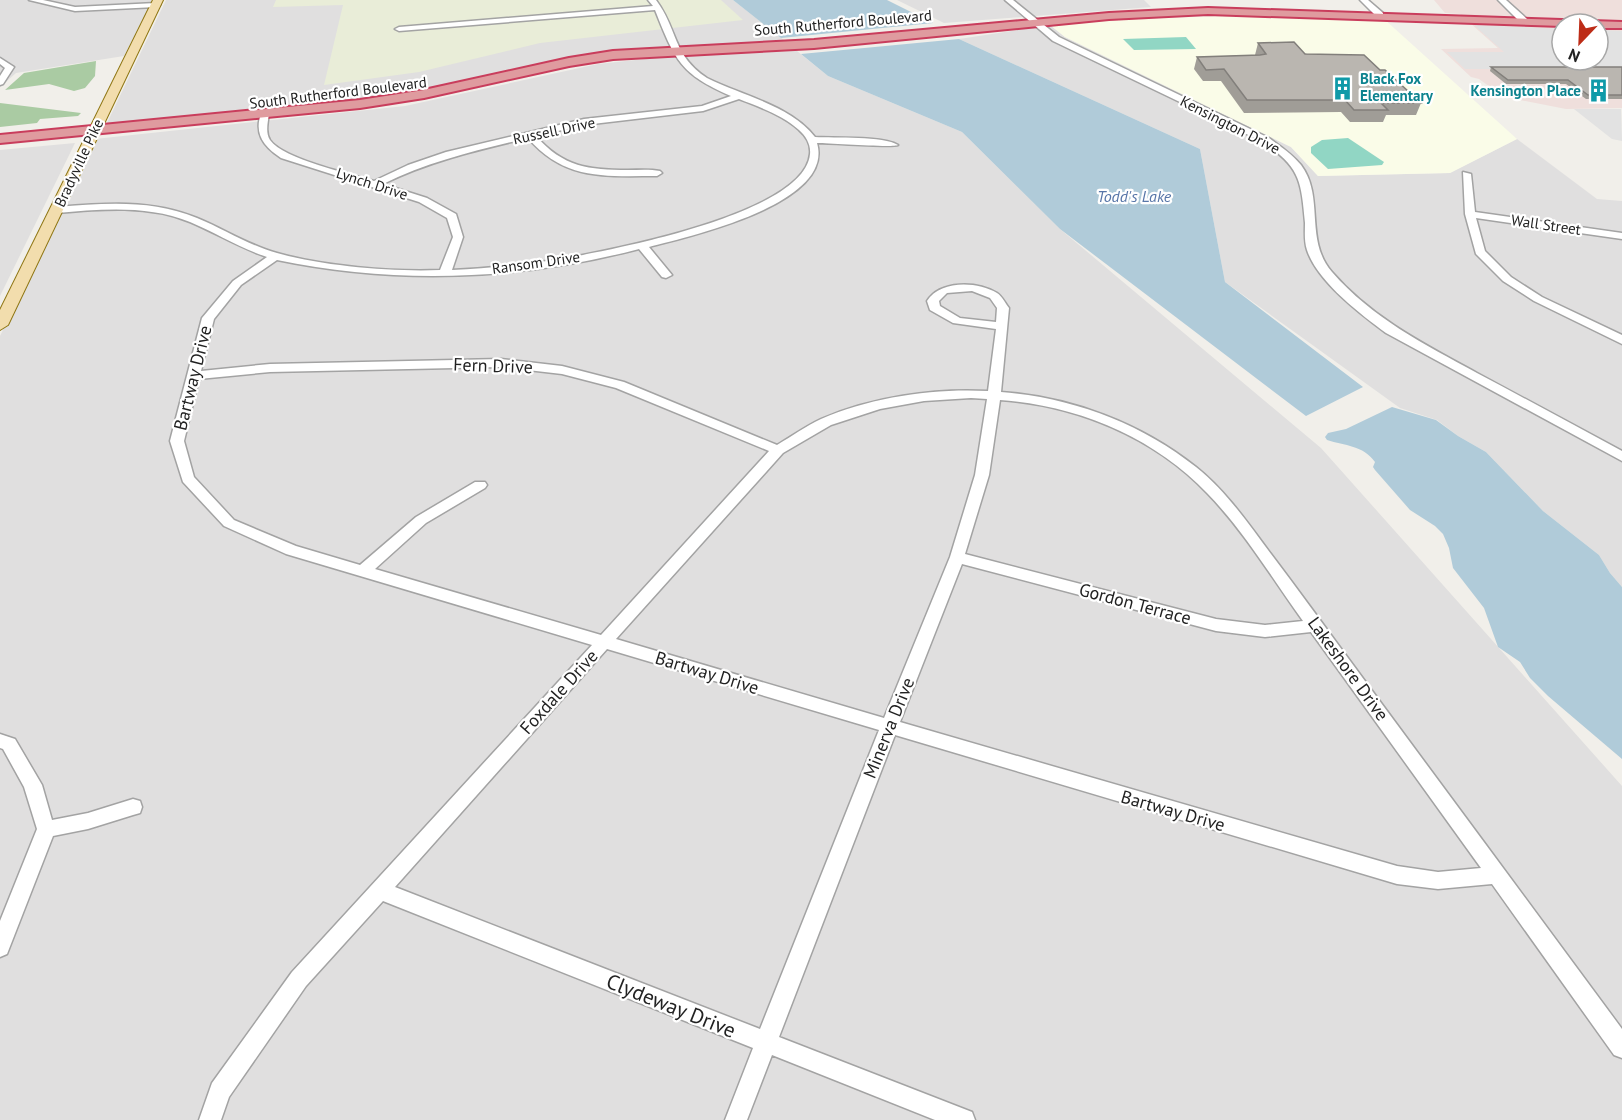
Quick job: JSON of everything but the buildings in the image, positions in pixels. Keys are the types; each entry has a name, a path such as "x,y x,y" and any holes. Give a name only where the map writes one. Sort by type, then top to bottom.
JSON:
{"highway":[{"name":"South Rutherford Boulevard","path":"0,146 360,104 424,94 569,62 613,55 814,44 1035,22 1208,11 1380,15 1622,25"},
{"name":"South Rutherford Boulevard","path":"0,139 93,134"}],"main road":[{"name":"Bradyville Pike","path":"0,325 157,3"}],"street":[{"path":"33,0 75,9 157,3"},
{"path":"652,0 658,8 677,52 691,72 709,83 770,108 797,123 812,140 861,141 893,145"},
{"name":"Kensington Drive","path":"1009,0 1056,39 1266,140 1281,150 1293,160 1305,179 1312,250 1318,262 1370,316 1390,330 1622,457"},
{"path":"1364,0 1380,15"},
{"path":"1502,0 1524,21"},
{"path":"399,29 658,8"},
{"path":"0,60 10,67 0,82"},
{"name":"Russell Drive","path":"374,185 428,161 530,135 584,122 646,117 703,108 739,96"},
{"name":"Lynch Drive","path":"264,117 262,130 266,144 284,156 423,200 452,216 458,237 445,273"},
{"path":"530,135 549,156 571,167 607,173 657,173"},
{"name":"Ransom Drive","path":"57,210 124,205 164,210 195,220 230,239 274,256 393,273 445,273 513,268 641,244 727,222 776,201 807,176 814,158 812,140"},
{"path":"1466,174 1470,214 1480,252 1507,279 1538,299 1622,340"},
{"name":"Wall Street","path":"1470,214 1622,236"},
{"path":"641,244 666,275"},
{"name":"Bartway Drive","path":"274,256 237,283 208,318 177,441 188,479 229,523 291,550 889,728 1398,876 1425,882 1496,875"},
{"name":"Minerva Drive","path":"736,1120 826,885 957,557 982,475 995,394 1002,326 1001,305 998,298 973,288 956,288 940,292 933,300 934,308 951,319 1002,326"},
{"name":"Fern Drive","path":"193,376 270,368 501,363 562,370 620,385 778,450"},
{"name":"Foxdale Drive","path":"210,1120 220,1091 299,979 778,450 832,419 905,398 971,393 995,394"},
{"name":"Lakeshore Drive","path":"995,394 1048,403 1104,419 1143,438 1174,457 1198,476 1227,505 1622,1047"},
{"path":"363,570 421,520 480,485"},
{"name":"Gordon Terrace","path":"957,557 1216,625 1264,631 1316,625"},
{"path":"0,741 9,744 33,785 46,829 0,947"},
{"path":"46,829 88,821 133,807"},
{"name":"Clydeway Drive","path":"378,890 964,1120"}],"shaded area":[{"path":"0,0 154,0 124,56 16,73 0,87"},
{"path":"166,0 733,0 784,40 631,50 448,87 346,102 106,125"},
{"path":"276,0 721,0 743,20 540,43 419,72 324,85 343,5 273,7"},
{"path":"897,0 1144,0 1151,7 944,23"},
{"path":"1434,0 1622,0 1622,108 1566,109 1504,97 1479,79 1471,77 1441,49 1498,48 1460,14 1445,13"},
{"path":"1254,15 1384,19 1517,139 1450,173 1318,176 1291,147 1065,37 1050,25 1133,19"},
{"path":"1050,25 1065,37 1291,147 1318,176 1450,173 1517,139 1597,199 1622,201 1622,587 1599,555 1543,511 1486,452 1458,436 1437,420 1400,408 1225,282 1200,149 959,39"},
{"path":"1474,25 1550,28 1550,69 1465,69 1447,52 1504,52"},
{"path":"1610,30 1622,31 1622,69 1610,69"},
{"path":"797,51 828,76 962,132 1060,229 1321,448 1622,786 1622,1120 0,1120 0,336 95,139 405,106 598,64 692,54"},
{"path":"1574,109 1621,109 1622,141 1612,139"},
{"path":"75,143 0,296 0,150"}],"green space":[{"path":"1186,37 1196,49 1134,50 1123,39"},
{"path":"96,61 95,76 85,88 74,91 49,84 5,90 24,73"},
{"path":"0,103 81,113 78,116 40,119 37,123 0,127"},
{"path":"1348,138 1384,162 1382,165 1328,169 1311,153 1311,147 1322,140"}],"water":[{"path":"733,0 887,0 933,23 781,38"},
{"name":"Todd's Lake","path":"959,39 1200,149 1225,282 1363,387 1306,416 1060,229 962,132 828,76 801,54"},
{"path":"1392,407 1436,420 1486,452 1543,511 1599,555 1622,587 1622,759 1548,696 1530,678 1520,662 1498,647 1484,608 1453,568 1449,548 1443,534 1410,510 1375,470 1373,467 1375,462 1370,456 1359,449 1327,440 1325,437 1328,433 1346,429"}],"place":[{"name":"Black Fox Elementary","path":"1342,88"},
{"name":"Kensington Place","path":"1599,91"}]}
